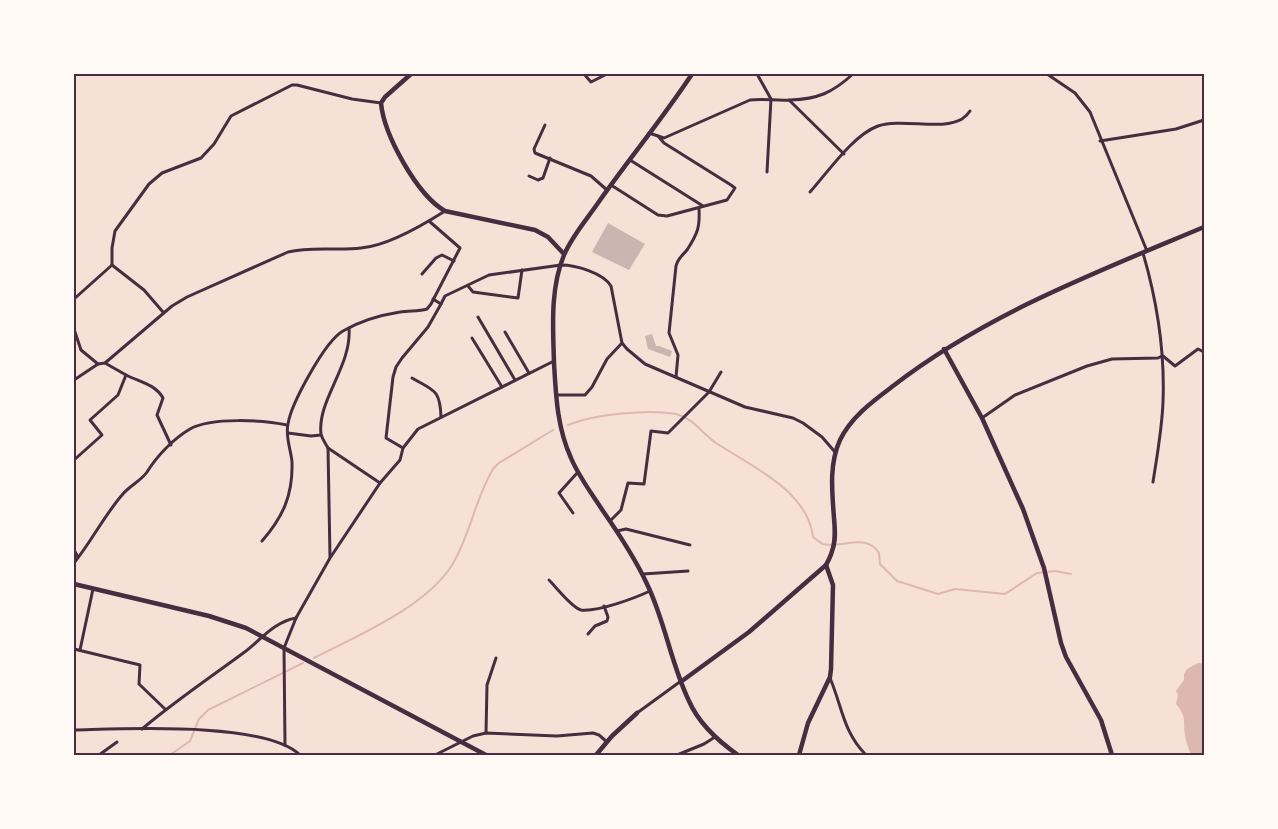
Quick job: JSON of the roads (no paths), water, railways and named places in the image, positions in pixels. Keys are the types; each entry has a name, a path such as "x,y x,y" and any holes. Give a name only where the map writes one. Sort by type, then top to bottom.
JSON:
{"street":[{"path":"411,74 385,96 381,104 386,126 394,146 422,190 436,206 445,211 535,230 548,237 564,254"},
{"path":"584,74 591,82 607,74"},
{"path":"692,74 607,190 564,254 554,295 556,395 559,424 571,460 617,531 651,591 693,708 715,737 738,755"},
{"path":"757,74 771,99 767,172"},
{"path":"649,133 664,138 750,100 789,100 810,98 829,93 838,88 853,74"},
{"path":"1047,74 1075,94 1090,112 1145,252 1155,299 1162,356 1163,402 1153,482"},
{"path":"74,299 112,264 115,231 149,184 162,173 202,158 214,144 231,116 292,85 381,104"},
{"path":"789,100 844,154"},
{"path":"810,192 858,139 878,126 908,123 950,123 962,119 970,111"},
{"path":"1100,141 1176,128 1204,120"},
{"path":"545,125 534,149 535,152 591,176 607,190"},
{"path":"611,185 658,215 668,216 727,200 735,188 664,142 658,136"},
{"path":"529,176 538,180 543,178 550,158"},
{"path":"630,159 701,207"},
{"path":"676,377 678,355 669,333 676,266 678,258 686,251 700,227 701,207"},
{"path":"74,380 98,364 105,363 163,312 187,297 288,252 301,249 342,249 375,246 429,221 445,211"},
{"path":"262,542 282,515 290,486 292,462 287,425 304,385 334,338 341,332 362,322 402,311 427,309 454,261 460,248 429,221"},
{"path":"596,755 637,713 749,632 826,565 833,548 835,532 832,481 835,452 841,438 857,416 915,369 959,340 1033,301 1204,227"},
{"path":"422,274 436,258 442,255 454,261"},
{"path":"112,264 144,290 163,312"},
{"path":"403,448 386,438 393,377 402,358 428,327 445,296 489,275 568,265 607,280 611,286 615,301 622,343 645,364 745,407 798,420 822,437 835,452"},
{"path":"468,286 473,292 518,298 522,270"},
{"path":"433,299 441,304"},
{"path":"478,317 515,380"},
{"path":"330,558 328,448 322,435 322,417 346,354 350,339 349,328"},
{"path":"74,329 80,350 98,364"},
{"path":"504,332 529,373"},
{"path":"472,338 502,387"},
{"path":"556,395 585,395 592,387 607,359 622,343"},
{"path":"1162,356 1176,366 1198,349 1204,351"},
{"path":"944,350 982,418 1023,509 1044,568 1059,636 1066,657 1101,720 1112,755"},
{"path":"982,418 1015,395 1087,366 1112,359 1158,358 1162,356"},
{"path":"285,745 284,648 296,618 330,558 380,483 400,460 403,448 418,429 554,361"},
{"path":"105,363 126,375 142,380 161,394 164,398 158,416 171,445"},
{"path":"610,521 621,510 628,483 644,484 651,431 668,433 709,392 720,372"},
{"path":"75,458 102,435 90,420 118,395 126,375"},
{"path":"412,378 435,392 440,400 441,417"},
{"path":"74,563 122,495 171,445 190,430 202,425 244,421 272,422 287,425"},
{"path":"288,433 312,436 322,435"},
{"path":"328,448 380,483"},
{"path":"573,512 559,493 578,472"},
{"path":"617,531 626,530 690,545"},
{"path":"74,550 78,557"},
{"path":"798,755 808,723 830,677 833,586 826,565"},
{"path":"642,574 688,571"},
{"path":"550,580 580,610 628,601 651,591"},
{"path":"74,584 222,620 246,628 486,755"},
{"path":"80,650 93,589"},
{"path":"588,634 595,626 607,621 608,617 604,606"},
{"path":"141,729 165,709 247,650 262,636 288,619 296,618"},
{"path":"74,648 140,665 139,684 165,709"},
{"path":"486,733 487,685 496,658"},
{"path":"830,677 844,723 852,740 866,755"},
{"path":"74,730 141,729 255,735 285,745 300,755"},
{"path":"434,755 473,736 486,733 557,736 593,733 599,735 607,742"},
{"path":"677,755 704,744 715,737"},
{"path":"99,755 117,742"}],"waterway":[{"path":"568,425 592,418 622,413 651,412 682,416 716,443 776,481 801,506 809,521 813,537 819,542 830,545 867,543 879,553 880,564 897,581 938,594 955,589 1005,594 1037,573 1055,571 1071,574"},
{"path":"314,658 370,630 426,594 440,580 458,554 493,469 499,463 553,430"},
{"path":"170,755 190,741 199,719 208,710 303,663"}]}
